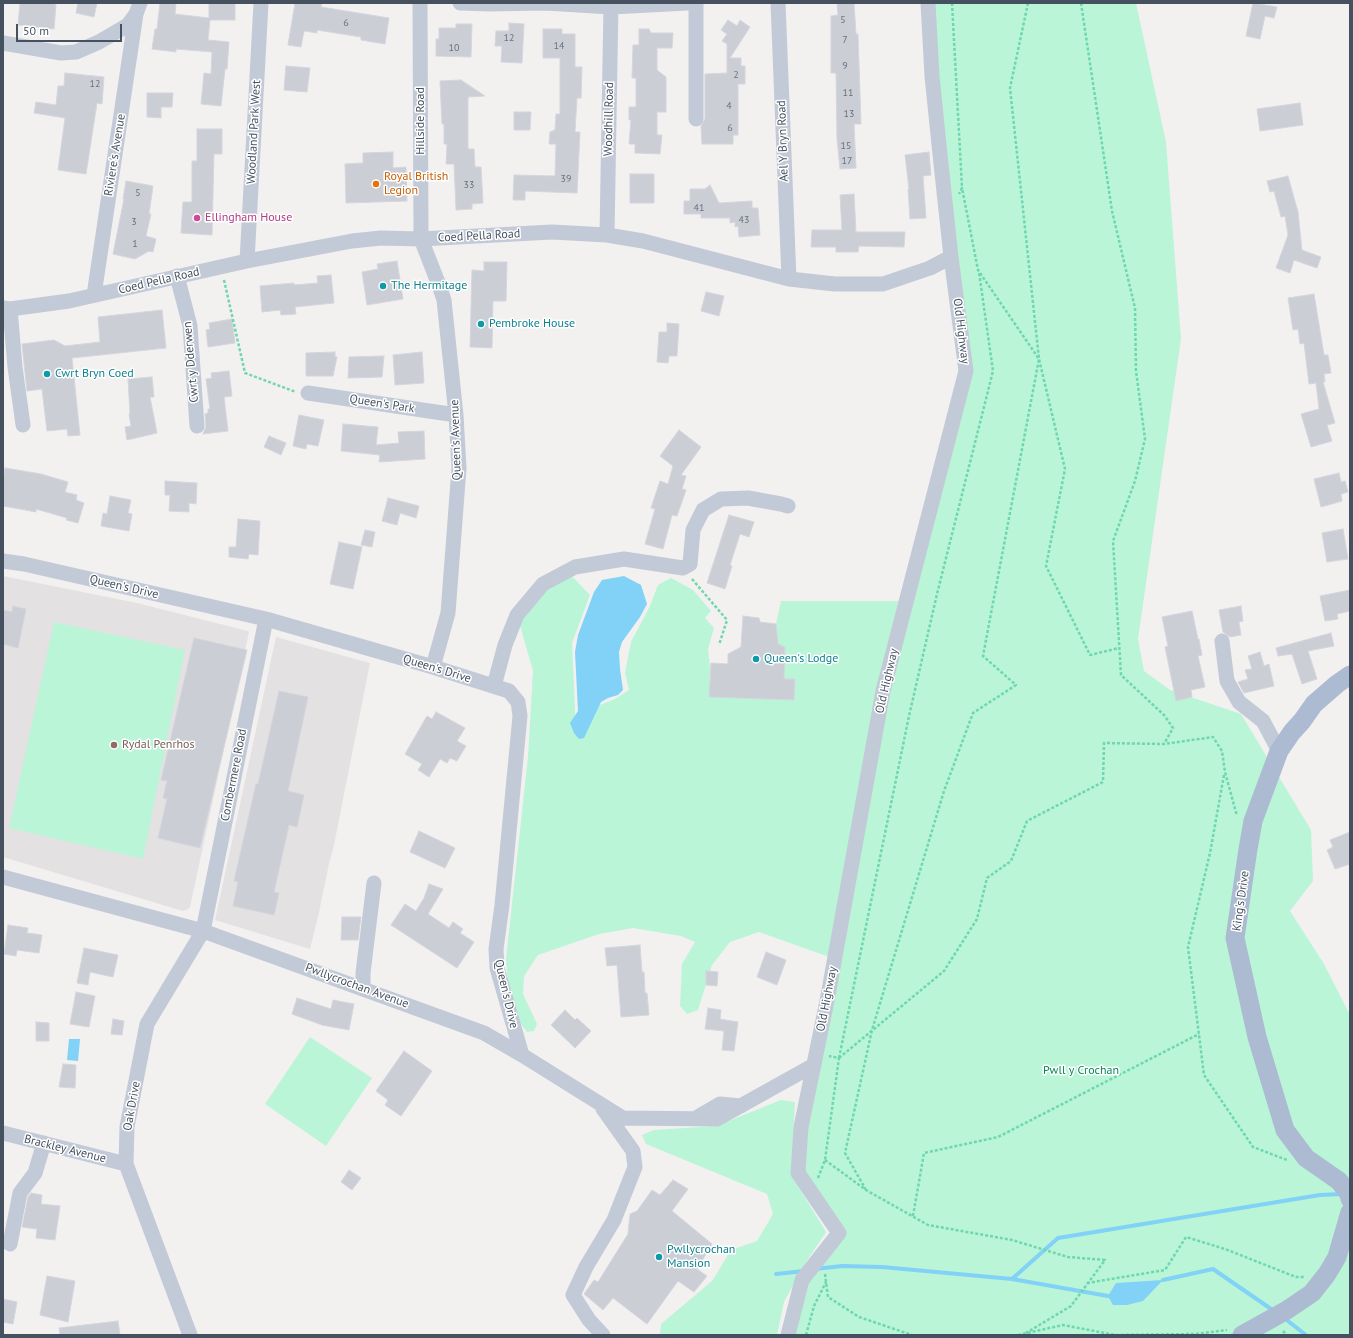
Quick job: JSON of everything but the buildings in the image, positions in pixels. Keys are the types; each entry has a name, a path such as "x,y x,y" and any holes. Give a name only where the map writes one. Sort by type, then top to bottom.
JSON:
{"main road":[{"name":"King's Drive","path":"1349,1196 1339,1181 1306,1158 1285,1130 1257,1037 1235,938 1253,821 1279,751 1314,704 1350,675"},
{"path":"1264,1323 1312,1293 1327,1274 1337,1256 1350,1212"}],"street":[{"name":"Woodland Park West","path":"247,261 261,3"},
{"name":"Hillside Road","path":"420,3 422,239"},
{"path":"460,3 611,5 688,3"},
{"path":"696,3 696,119"},
{"name":"Ael Y Bryn Road","path":"778,3 789,279"},
{"name":"Old Highway","path":"788,1335 802,1280 839,1234 798,1173 801,1127 815,1060 883,691 966,371 946,212 932,76 928,3"},
{"name":"Woodhill Road","path":"607,235 611,5"},
{"path":"3,43 61,53 76,52 100,42 128,25 138,9"},
{"name":"Riviere's Avenue","path":"94,296 138,9"},
{"name":"Coed Pella Road","path":"7,308 69,301 221,266 352,241 381,238 422,239 552,232 607,235 643,240 789,279 835,284 883,284 930,268 951,257"},
{"name":"Queen's Avenue","path":"422,239 444,300 456,415 459,468 448,613 433,667"},
{"name":"Cwrt y Dderwen","path":"177,276 190,326 197,426"},
{"path":"7,308 23,424"},
{"name":"Queen's Park","path":"308,393 456,415"},
{"path":"494,686 505,645 517,615 543,584 575,567 624,559 683,568 690,564 693,530 703,510 721,499 748,498 788,506"},
{"name":"Queen's Drive","path":"3,561 24,564 266,619 433,667 509,691 518,702 520,716 503,898 496,949 497,968 522,1055"},
{"name":"Combermere Road","path":"203,931 266,619"},
{"path":"1222,641 1227,681 1239,702 1263,721 1279,751"},
{"name":"Pwllycrochan Avenue","path":"3,877 203,931 484,1033 623,1118 695,1119 720,1104 741,1106 815,1060"},
{"path":"363,988 363,973 374,883"},
{"name":"Oak Drive","path":"190,1335 126,1164 127,1127 147,1024 203,931"},
{"path":"599,1103 633,1151 635,1167 614,1220 586,1267 574,1295 589,1320 603,1335"},
{"name":"Brackley Avenue","path":"3,1133 126,1164"},
{"path":"10,1244 20,1193 35,1172 44,1144"}],"path":[{"path":"812,1194 825,1160 839,1058 911,708 937,594 993,371 978,270 962,188 952,3"},
{"path":"1028,3 1010,88 1039,359 1065,469 1046,566 1090,655 1119,648"},
{"path":"1081,3 1112,211 1135,308 1136,371 1145,439 1135,481 1113,541 1121,675 1164,715 1173,728 1164,744"},
{"path":"946,212 962,188"},
{"path":"221,266 246,373 302,394 308,393"},
{"path":"866,1190 845,1153 872,1030 944,791 973,713 1016,685 984,656 1039,359 978,270"},
{"path":"683,568 727,620 720,645"},
{"path":"815,1060 839,1058 944,971 977,919 987,878 1011,861 1027,821 1103,782 1104,743 1164,744 1213,738 1222,751 1225,772 1238,819 1253,821"},
{"path":"1225,772 1210,853 1188,947 1204,1075 1253,1147 1289,1161"},
{"path":"913,1216 924,1153 998,1137 1199,1034"},
{"path":"825,1160 866,1190 928,1224 1012,1240 1068,1257 1105,1260 1079,1293 1071,1306 1026,1333"},
{"path":"1087,1283 1165,1270 1186,1237 1225,1249 1296,1278 1327,1274"},
{"path":"822,1254 828,1297 859,1317 912,1335"},
{"path":"806,1335 814,1306 826,1282"},
{"path":"1018,1335 1063,1325 1115,1335 1195,1334 1264,1323"}],"shaded area":[{"name":"Rydal Penrhos","path":"3,576 137,603 249,632 190,907 188,909 183,911 3,857"},
{"path":"276,637 370,663 334,845 310,949 215,920"}],"green space":[{"name":"Pwll y Crochan","path":"928,3 1136,3 1166,142 1181,339 1138,639 1144,671 1170,690 1241,714 1311,830 1313,881 1290,911 1324,964 1350,1015 1350,1335 788,1335 802,1280 839,1233 798,1173 835,959 759,932 730,942 712,965 698,1010 687,1014 680,1006 682,964 695,942 681,936 633,928 599,934 538,955 524,976 523,994 537,1024 534,1031 527,1032 520,1023 508,985 506,959 528,757 533,671 517,615 567,571 590,595 572,643 576,732 597,706 615,699 629,690 625,673 631,642 650,606 658,585 671,578 693,590 711,611 705,618 714,628 708,649 710,667 709,697 794,700 795,680 784,679 785,647 778,644 776,624 781,601 906,601 966,371"},
{"path":"54,622 185,650 143,859 9,828"},
{"path":"310,1037 372,1078 326,1146 265,1104"},
{"path":"781,1100 795,1102 791,1175 826,1232 806,1262 784,1302 777,1335 660,1335 661,1324 712,1281 731,1250 757,1241 773,1214 767,1194 646,1144 642,1135 654,1130 716,1126"}],"water":[{"path":"624,576 641,585 647,604 640,617 622,642 619,652 623,690 618,695 601,702 584,738 579,739 574,733 570,723 578,711 575,652 578,635 594,592 602,580"},
{"path":"69,1039 80,1039 78,1061 67,1060"},
{"path":"1163,1280 1143,1301 1127,1305 1113,1305 1108,1296 1116,1283"}],"waterway":[{"path":"1012,1279 1058,1238 1320,1195 1342,1194"},
{"path":"815,1269 842,1266 882,1267 1012,1279 1108,1296"},
{"path":"1163,1280 1213,1269 1274,1311"},
{"path":"776,1274 804,1271"},
{"path":"1284,1318 1306,1335"}],"place":[{"name":"Royal British Legion","path":"376,184"},
{"name":"Ellingham House","path":"197,218"},
{"name":"The Hermitage","path":"383,286"},
{"name":"Pembroke House","path":"481,324"},
{"name":"Cwrt Bryn Coed","path":"47,374"},
{"name":"Queen's Lodge","path":"756,659"},
{"name":"Rydal Penrhos","path":"114,745"},
{"name":"Pwllycrochan Mansion","path":"659,1257"}]}
